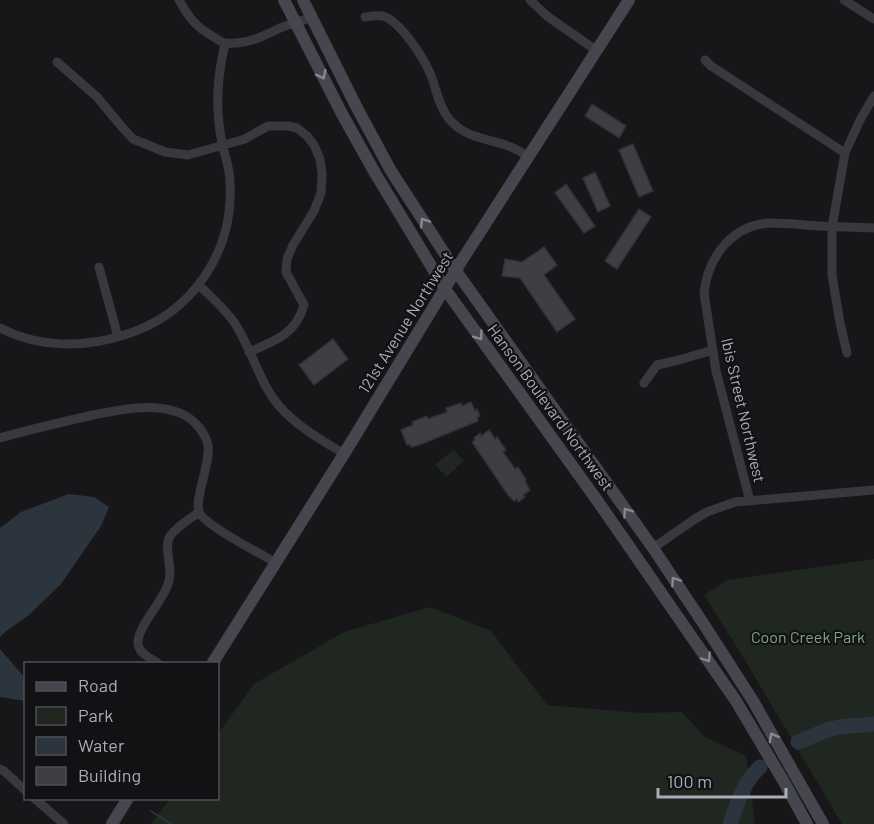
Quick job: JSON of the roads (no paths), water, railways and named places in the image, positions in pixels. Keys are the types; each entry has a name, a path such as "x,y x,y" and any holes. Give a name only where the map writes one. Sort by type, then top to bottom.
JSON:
{"main road":[{"name":"Hanson Boulevard Northwest","path":"284,0 342,114 445,289 584,481 736,701 807,824"},
{"name":"Hanson Boulevard Northwest","path":"303,0 391,171 456,270 653,548 703,623 753,701 823,824"},
{"name":"121st Avenue Northwest","path":"213,662 344,454 456,270 629,0"},
{"path":"584,481 597,489 689,621 697,625 703,623"},
{"path":"112,824 127,800"},
{"path":"795,802 801,824"}],"street":[{"path":"179,0 194,23 204,32 225,44 264,37 282,27 312,17"},
{"path":"530,0 547,16 597,51"},
{"path":"844,0 874,20"},
{"path":"365,18 378,15 386,17 414,46 429,73 442,107 454,124 464,132 511,147 529,157"},
{"path":"0,328 11,334 43,342 74,345 118,337 136,332 165,317 187,299 199,285 218,252 229,215 231,185 229,163 223,145 217,108 217,91 225,44"},
{"path":"705,60 844,153"},
{"path":"57,62 97,97 133,139 165,152 188,155 245,139 268,126 297,128 314,145 320,159 321,193 314,211 293,245 287,259 286,272 304,305 301,316 293,327 279,339 249,352"},
{"path":"847,353 832,275 832,227 844,153 874,96"},
{"name":"Ibis Street Northwest","path":"750,501 716,371 704,293 706,282 715,255 743,230 771,223 832,227"},
{"path":"832,227 874,228"},
{"path":"99,267 118,337"},
{"path":"199,285 234,323 259,375 279,406 307,430 344,454"},
{"path":"644,383 657,365 713,350"},
{"path":"0,438 123,409 157,408 175,411 190,418 202,430 208,446 198,504 199,512 214,526 275,562"},
{"path":"653,548 707,512 735,502 874,490"},
{"path":"157,662 141,652 137,644 141,631 164,596 170,580 171,564 167,546 170,537 177,528 199,512"},
{"path":"0,769 24,789"},
{"path":"36,800 64,824"}],"water":[{"path":"69,494 94,497 109,507 101,526 61,584 29,615 0,637 0,528 21,512"},
{"path":"0,649 24,677 24,701 0,697"}],"waterway":[{"path":"798,742 839,727 874,724"},
{"path":"730,824 745,786 760,767"},
{"path":"151,811 171,824"}],"park label":[{"name":"Coon Creek Park","path":"808,636"}]}
